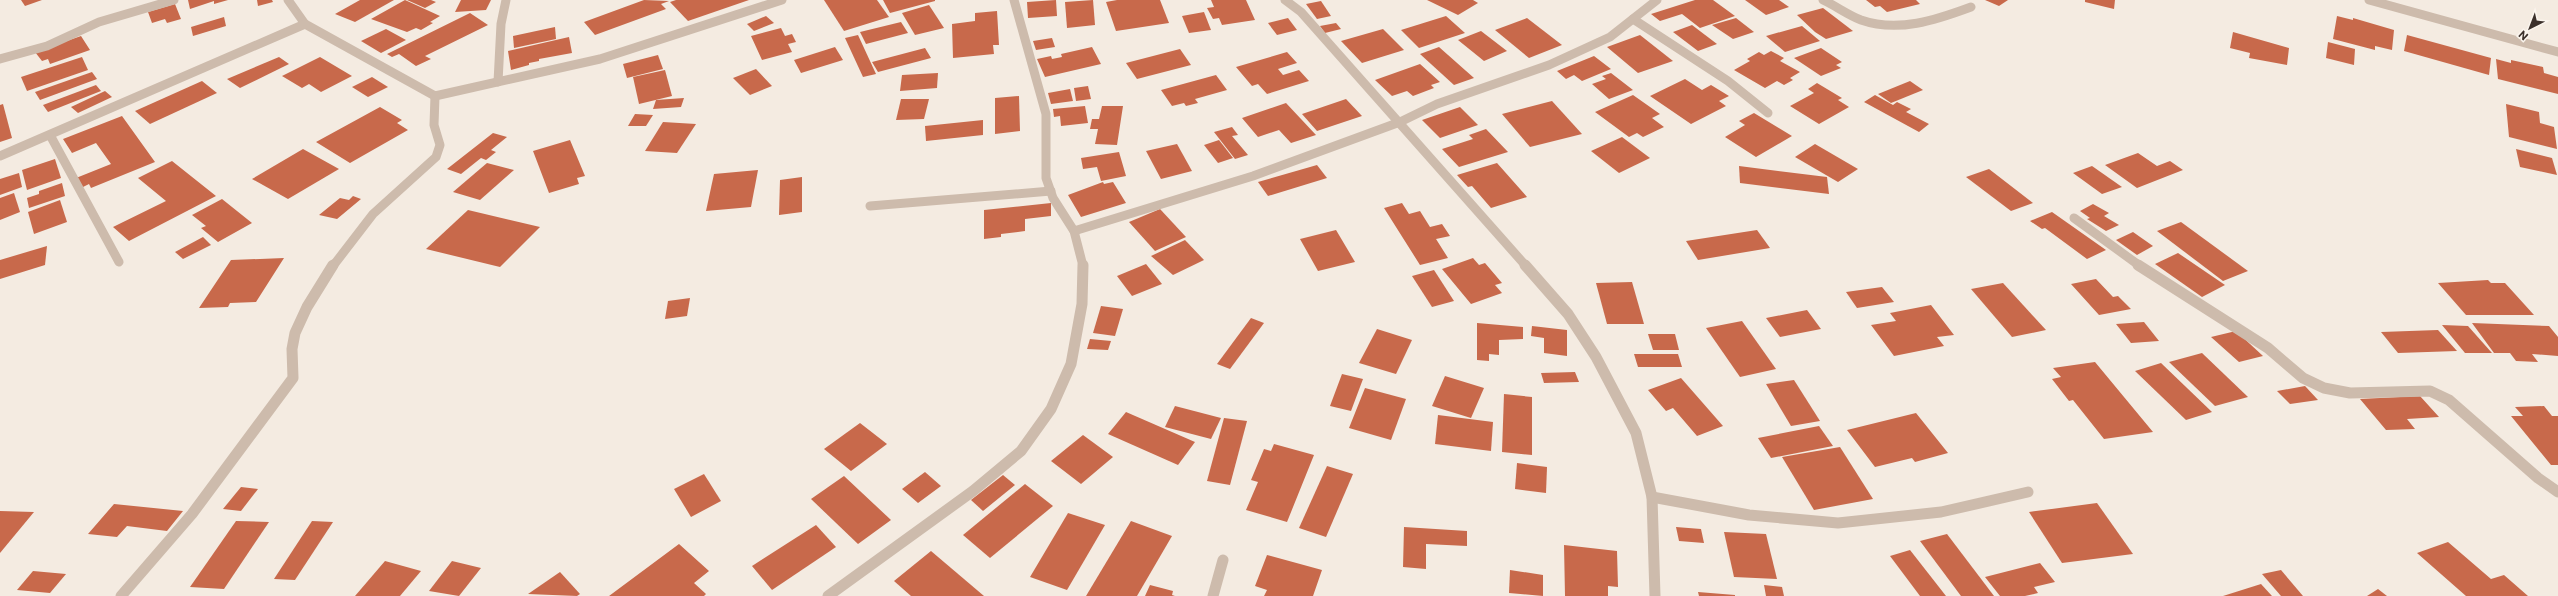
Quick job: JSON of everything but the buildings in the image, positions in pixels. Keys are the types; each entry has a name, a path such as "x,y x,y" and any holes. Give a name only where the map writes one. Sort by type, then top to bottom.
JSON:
{"street":[{"path":"0,59 48,46 99,22 174,0"},
{"path":"288,0 305,24 435,96 600,59 782,0"},
{"path":"498,82 501,24 506,0"},
{"path":"828,596 973,491 1021,451 1051,409 1071,364 1082,304 1083,268 1074,231 1051,191 1046,178 1046,114 1016,0"},
{"path":"1285,0 1301,12 1400,122 1568,314 1596,357 1636,433 1652,497 1655,596"},
{"path":"1074,231 1253,176 1400,122 1437,104 1549,65 1610,37 1657,0"},
{"path":"1824,0 1861,20 1898,27 1926,24 1971,7"},
{"path":"2369,0 2558,52"},
{"path":"1633,19 1728,81 1768,114"},
{"path":"0,156 305,24"},
{"path":"121,596 192,514 293,378 292,357 295,332 306,308 340,256 372,215 436,157 440,145 434,125 435,96"},
{"path":"50,135 118,262"},
{"path":"870,206 1051,191"},
{"path":"2074,218 2153,276 2268,348 2303,378 2324,388 2350,393 2430,391 2448,400 2538,478 2558,492"},
{"path":"1652,497 1749,514 1838,523 1941,512 2028,492"},
{"path":"1213,596 1224,560"}]}
